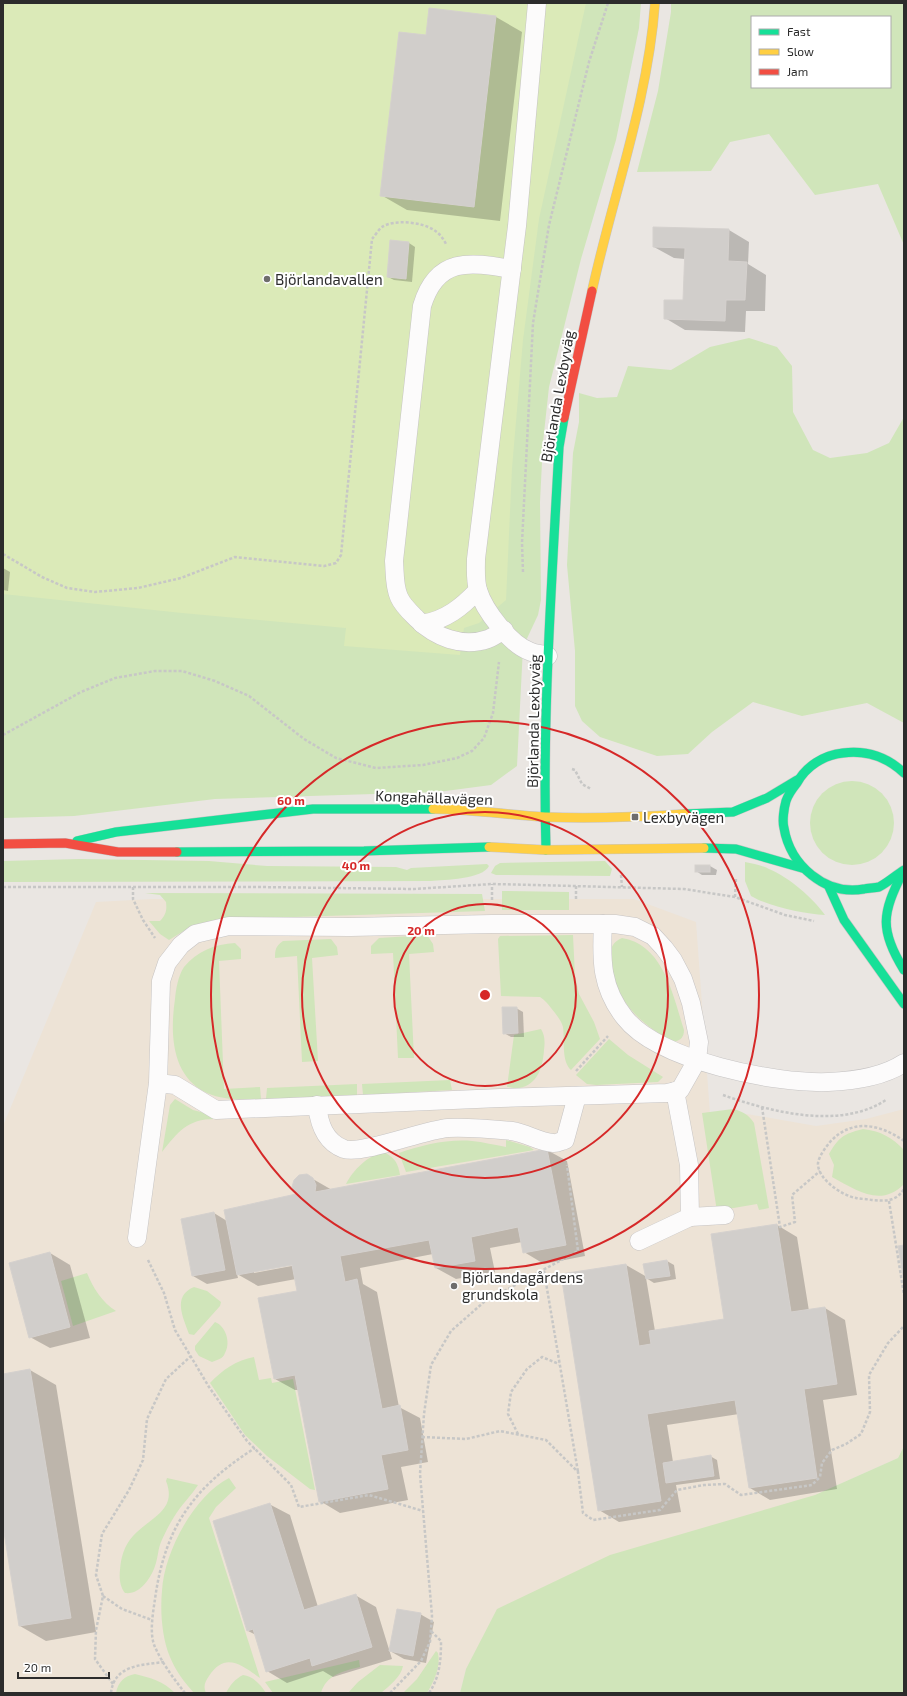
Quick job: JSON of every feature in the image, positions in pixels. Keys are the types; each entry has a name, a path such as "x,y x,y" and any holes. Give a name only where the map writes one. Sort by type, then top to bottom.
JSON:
{"street":[{"name":"Björlanda Lexbyväg","path":"546,850 545,817 548,656 559,447 602,243 636,120 652,30 655,3"},
{"name":"Kongahällavägen","path":"904,772 883,757 848,751 836,753 814,764 798,780 790,792 784,818 788,845 802,868 810,876 829,887 849,891 870,890 889,882 904,871"},
{"name":"Kongahällavägen","path":"65,843 116,832 313,809 454,809 545,817 635,817 733,812 767,798 798,780"},
{"name":"Kongahällavägen","path":"3,844 65,843 118,852 364,851 494,847 546,850 688,847 736,849 802,868"},
{"path":"904,871 891,892 884,917 887,936 894,956 904,970"},
{"path":"829,887 844,920 904,1004"}],"lane":[{"path":"537,3 512,269 476,559 478,590 495,621 512,640 528,651 548,656"},
{"path":"504,630 488,639 462,642 448,639 422,624 400,599 396,588 394,561 422,306 426,292 441,274 453,267 480,264 512,269"},
{"path":"422,624 434,622 444,618 463,604 478,590"},
{"path":"136,1238 158,1083 161,981 167,963 174,953 181,945 196,934 228,926 350,928 492,924 615,924 635,927 653,936 673,960 683,979 691,1003 699,1042 697,1060 680,1090 660,1093 216,1110 175,1085 158,1083"},
{"path":"603,924 602,959 607,987 614,1003 626,1020 641,1034 663,1047 697,1060 764,1078 827,1082 851,1080 878,1074 904,1063"},
{"path":"675,1091 689,1165 690,1217"},
{"path":"317,1105 319,1120 325,1134 334,1144 346,1150 365,1148 447,1128 513,1132 554,1143 565,1140 577,1096"},
{"path":"639,1241 690,1217 725,1215"}],"path":[{"path":"523,573 522,543 533,323 549,225 589,62 608,3"},
{"path":"3,554 42,577 67,588 95,592 138,588 181,578 235,557 324,566 336,563 341,555 372,239 382,227 398,222 412,223 433,229 441,236 450,250 453,267"},
{"path":"3,735 81,692 115,678 155,671 182,671 250,696 304,739 336,758 376,768 423,765 457,758 472,751 484,738 493,713 504,630"},
{"path":"546,768 575,770 582,784 594,791"},
{"path":"3,887 414,889 492,884 536,884 684,889 735,897 785,915 812,921 826,923 844,920"},
{"path":"133,887 133,899 153,936 174,953"},
{"path":"577,1096 575,1072 608,1036"},
{"path":"762,1107 780,1227 795,1222 792,1195 820,1171"},
{"path":"904,1141 894,1134 872,1126 853,1127 838,1134 825,1148 818,1163 821,1176 834,1187 855,1198 889,1201 901,1194 904,1189"},
{"path":"390,1693 421,1661 430,1642 432,1616 420,1474 422,1437 432,1365 451,1331 484,1302 544,1271 578,1251 565,1140"},
{"path":"889,1201 904,1295"},
{"path":"136,1238 164,1293 176,1330 209,1388 247,1440 291,1485 299,1506 369,1495 423,1511"},
{"path":"544,1271 578,1472 583,1513 593,1520 660,1510 677,1490 704,1485 726,1484 740,1495 812,1485 820,1477 822,1463 832,1450 846,1444 861,1434 870,1412 869,1375 888,1343 904,1326"},
{"path":"113,1684 95,1659 96,1630 103,1596 96,1575 102,1534 129,1490 143,1460 147,1419 166,1379 191,1356"},
{"path":"518,1434 508,1414 511,1392 527,1369 542,1357 560,1364"},
{"path":"422,1437 466,1439 500,1431 546,1440 578,1472"},
{"path":"185,1693 174,1679 154,1646 152,1620 158,1578 167,1547 180,1519 193,1500 214,1478 231,1464 255,1448"},
{"path":"103,1596 122,1609 152,1620"},
{"path":"429,1693 433,1687 441,1662 441,1641 431,1631"},
{"path":"111,1693 114,1679 121,1671 131,1667 164,1662"}],"shaded area":[{"name":"Björlandagårdens grundskola","path":"152,899 634,899 696,922 710,1114 747,1114 816,1126 866,1119 904,1109 904,1446 898,1458 815,1495 466,1669 460,1693 3,1693 3,1126 96,902"}],"green space":[{"name":"Björlandavallen","path":"3,3 641,3 639,28 616,140 581,259 549,387 543,442 540,502 541,600 538,615 523,647 517,766 491,785 438,792 215,799 74,816 3,818"},
{"name":"Björlandavallen","path":"3,3 586,3 539,219 523,340 512,468 506,600 479,623 464,628 460,655 344,646 346,628 182,613 3,594"},
{"path":"671,3 904,3 904,245 878,184 815,195 769,134 730,142 711,171 637,172 658,91 671,12"},
{"path":"749,338 777,347 792,366 793,412 813,450 830,458 867,453 889,443 904,417 904,723 867,703 802,716 753,702 712,732 688,754 657,756 600,737 582,721 575,706 575,651 567,565 573,453 579,422 579,393 597,398 617,397 628,366 671,370 710,347"},
{"path":"852,781 868,784 882,793 891,807 894,823 891,839 882,853 868,862 852,865 836,862 822,853 813,839 810,823 813,807 822,793 836,784"},
{"path":"79,859 209,861 267,866 396,867 407,870 411,868 487,864 489,866 479,874 463,878 431,881 3,882 3,861"},
{"path":"605,861 612,869 610,876 496,875 491,873 495,866 500,863"},
{"path":"745,862 763,866 785,877 807,895 825,915 787,909 751,896 745,881"},
{"path":"502,891 569,892 569,910 502,910"},
{"path":"145,893 482,894 485,911 228,919 187,929 169,940 160,934 149,921 160,921 164,917 166,912 166,902 160,895"},
{"path":"427,935 433,944 434,952 409,954 414,1058 398,1058 393,953 371,954 371,946 379,938"},
{"path":"573,935 575,976 579,994 594,1022 600,1039 571,1070 565,1056 564,1032 562,1024 546,1002 540,997 501,996 498,939 500,936"},
{"path":"622,938 636,943 648,951 657,961 665,974 676,1002 684,1030 682,1038 679,1040 674,1042 650,1027 631,1010 623,999 617,988 613,975 611,956 613,944"},
{"path":"331,939 337,947 338,955 312,958 318,1061 302,1062 297,956 275,958 276,950 277,946 283,941"},
{"path":"235,943 241,949 241,959 219,961 224,1089 260,1087 261,1099 240,1099 214,1096 195,1085 186,1076 180,1065 173,1039 173,1012 179,978 184,967 189,961 207,949"},
{"path":"541,1029 544,1036 545,1045 541,1068 538,1074 531,1083 525,1086 517,1088 507,1087 514,1035"},
{"path":"609,1039 628,1055 663,1077 658,1082 596,1085 587,1084 576,1075"},
{"path":"450,1080 452,1090 363,1095 362,1084"},
{"path":"357,1084 357,1095 266,1099 267,1088"},
{"path":"175,1099 193,1110 216,1116 215,1119 197,1121 184,1128 173,1138 162,1152 170,1105"},
{"path":"733,1109 745,1114 754,1123 769,1208 759,1210 757,1204 722,1210 715,1209 716,1205 702,1113"},
{"path":"863,1129 875,1131 885,1135 904,1150 904,1184 895,1191 886,1195 877,1196 859,1191 832,1177 834,1165 829,1154 842,1137"},
{"path":"506,1140 530,1147 534,1150 406,1172 399,1153 426,1145 453,1141 476,1141 506,1147"},
{"path":"384,1152 391,1156 395,1161 400,1175 346,1184 362,1164 372,1156"},
{"path":"87,1273 98,1294 116,1311 73,1326 61,1281"},
{"path":"194,1287 207,1291 221,1302 220,1306 194,1335 189,1334 184,1321 181,1301 187,1291"},
{"path":"215,1322 225,1331 228,1344 223,1357 212,1362 199,1356 195,1350 195,1346"},
{"path":"254,1357 259,1380 271,1378 272,1383 293,1379 315,1490 310,1489 267,1456 245,1435 210,1383 230,1366 242,1360"},
{"path":"904,1446 904,1693 460,1693 466,1669 497,1609 610,1555 815,1495 898,1458"},
{"path":"167,1478 198,1485 177,1513 164,1535 151,1576 140,1588 130,1593 125,1593 121,1585 120,1576 121,1561 124,1552 127,1544 133,1536 154,1519 165,1507 168,1500 169,1491 166,1481"},
{"path":"229,1478 236,1488 216,1507 209,1518 260,1678 240,1665 227,1662 215,1668 206,1680 206,1693 194,1693 175,1667 167,1650 162,1624 161,1607 164,1576 168,1559 175,1543 193,1511 216,1486"},
{"path":"436,1651 439,1658 438,1669 427,1693 403,1693 417,1679"},
{"path":"359,1660 360,1667 347,1670 331,1678 323,1687 321,1693 273,1693 265,1682"},
{"path":"380,1665 403,1666 397,1678 381,1693 348,1693 358,1682"},
{"path":"135,1674 161,1683 175,1693 116,1693 122,1680"},
{"path":"243,1675 256,1681 266,1693 226,1693 233,1682"}],"building":[{"path":"429,8 496,16 474,207 380,196 399,32 426,35"},
{"path":"653,227 729,229 728,261 747,262 745,300 726,300 725,321 664,319 664,300 683,300 685,248 653,247"},
{"path":"390,240 409,242 406,279 387,277"},
{"path":"695,865 710,865 710,872 695,872"},
{"path":"502,1007 517,1007 518,1033 503,1034"},
{"path":"547,1149 566,1245 523,1253 518,1227 471,1237 475,1261 435,1268 429,1240 340,1256 345,1282 357,1279 382,1409 400,1405 408,1450 381,1455 388,1489 319,1502 295,1375 274,1379 258,1298 297,1291 292,1265 237,1275 224,1210 296,1194 292,1187 294,1180 299,1175 307,1174 313,1178 316,1185 315,1192"},
{"path":"214,1212 225,1270 192,1276 181,1219"},
{"path":"777,1224 791,1312 825,1307 837,1384 804,1389 817,1478 749,1488 735,1400 647,1414 661,1501 598,1511 561,1274 626,1264 639,1346 651,1344 649,1331 724,1319 711,1234"},
{"path":"904,1245 904,1281 898,1246"},
{"path":"50,1252 70,1327 29,1338 9,1263"},
{"path":"667,1260 670,1276 646,1279 643,1264"},
{"path":"30,1369 71,1618 19,1626 3,1526 3,1374"},
{"path":"711,1455 714,1476 666,1483 663,1463"},
{"path":"270,1503 304,1610 356,1594 372,1647 312,1666 310,1658 266,1672 253,1629 247,1631 213,1521"},
{"path":"397,1609 421,1613 413,1656 389,1651"}],"traffic: fast":[{"path":"546,850 545,749 548,648 559,447 564,418"},
{"path":"904,773 884,759 868,754 852,752 829,756 816,762 805,771 787,799 783,822 788,842 794,854 802,865 823,883 836,888 850,890 879,887 904,870"},
{"path":"685,814 733,812 767,798 797,780"},
{"path":"77,841 116,832 313,809 433,809"},
{"path":"177,852 364,851 489,847"},
{"path":"704,848 736,849 802,868"},
{"path":"903,872 887,910 886,921 890,944 904,970"},
{"path":"829,887 844,920 904,1004"}],"traffic: slow":[{"path":"592,291 600,255 638,112 651,40 655,3"},
{"path":"433,809 563,818 685,814"},
{"path":"489,847 546,850 704,848"}],"traffic: jam":[{"path":"564,418 592,291"},
{"path":"3,844 65,843 118,852 177,852"}],"place":[{"name":"Björlandavallen","path":"267,279"},
{"name":"Lexbyvägen","path":"635,817"},
{"name":"Björlandagårdens grundskola","path":"454,1286"}]}
